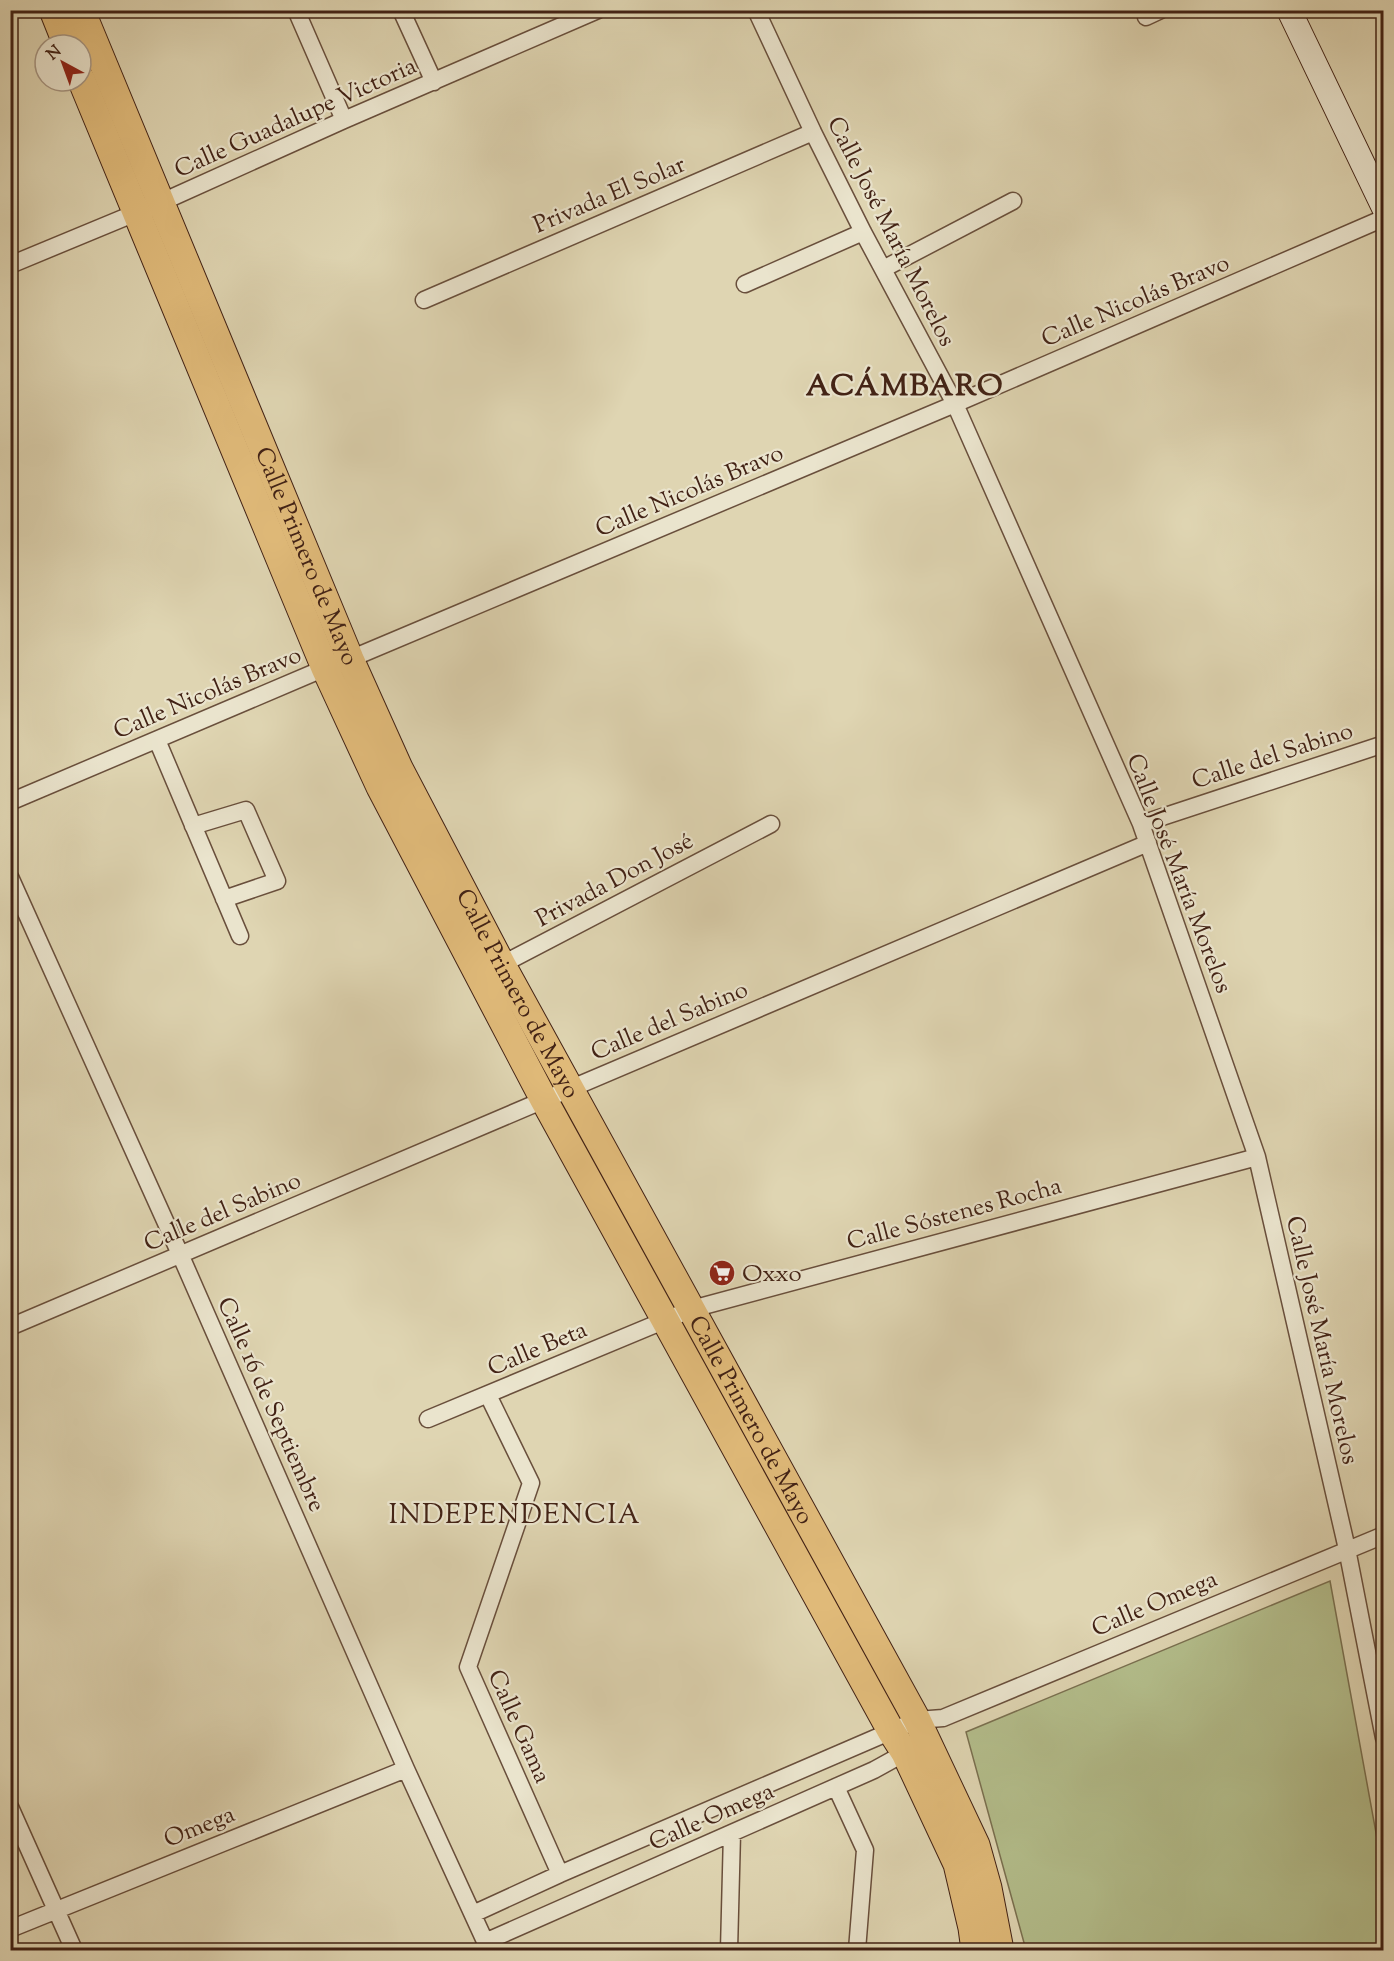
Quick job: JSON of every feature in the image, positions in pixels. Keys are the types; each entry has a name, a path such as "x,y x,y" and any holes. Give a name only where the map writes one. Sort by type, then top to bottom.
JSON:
{"main road":[{"path":"53,10 62,33"},
{"name":"Calle Primero de Mayo","path":"81,10 162,202 338,663 380,787 490,970 570,1088 692,1309 976,1845 988,1888 1000,1950"},
{"name":"Calle Primero de Mayo","path":"87,93 136,213 338,663"},
{"name":"Calle Primero de Mayo","path":"490,970 544,1100 664,1321 917,1733 957,1864 975,1950"}],"street":[{"path":"296,10 344,120"},
{"path":"401,10 434,82"},
{"name":"Calle Guadalupe Victoria","path":"10,265 162,202 598,10"},
{"name":"Calle José María Morelos","path":"756,10 863,232 955,404 1148,843 1257,1157 1347,1549 1383,1738"},
{"path":"1289,10 1383,208"},
{"name":"Privada El Solar","path":"424,300 813,132"},
{"path":"883,269 1013,201"},
{"name":"Calle Nicolás Bravo","path":"10,802 955,404 1383,218"},
{"path":"745,284 863,232"},
{"path":"157,740 240,936"},
{"name":"Calle del Sabino","path":"1141,824 1383,744"},
{"path":"193,826 246,810 277,881 224,899"},
{"name":"Privada Don José","path":"490,970 771,824"},
{"name":"Calle del Sabino","path":"10,1327 1148,843"},
{"name":"Calle 16 de Septiembre","path":"10,877 180,1254 406,1769 487,1946"},
{"name":"Calle Sóstenes Rocha","path":"664,1321 692,1309 1257,1157"},
{"name":"Calle Beta","path":"428,1419 664,1321"},
{"name":"Calle Gama","path":"488,1395 531,1483 468,1667 560,1874"},
{"name":"Calle Omega","path":"473,1914 560,1874 917,1733 1383,1535"},
{"name":"Calle Omega","path":"487,1946 874,1770 917,1733"},
{"name":"Omega","path":"10,1929 406,1769"},
{"path":"836,1787 865,1850 857,1950"},
{"path":"10,1807 74,1950"},
{"path":"729,1950 732,1833"}],"green space":[{"path":"1330,1581 1383,1871 1383,1950 1026,1950 966,1732"}],"place":[{"name":"Oxxo","path":"722,1273"}],"district":[{"name":"ACÁMBARO","path":"905,385"},
{"name":"INDEPENDENCIA","path":"515,1514"}]}
